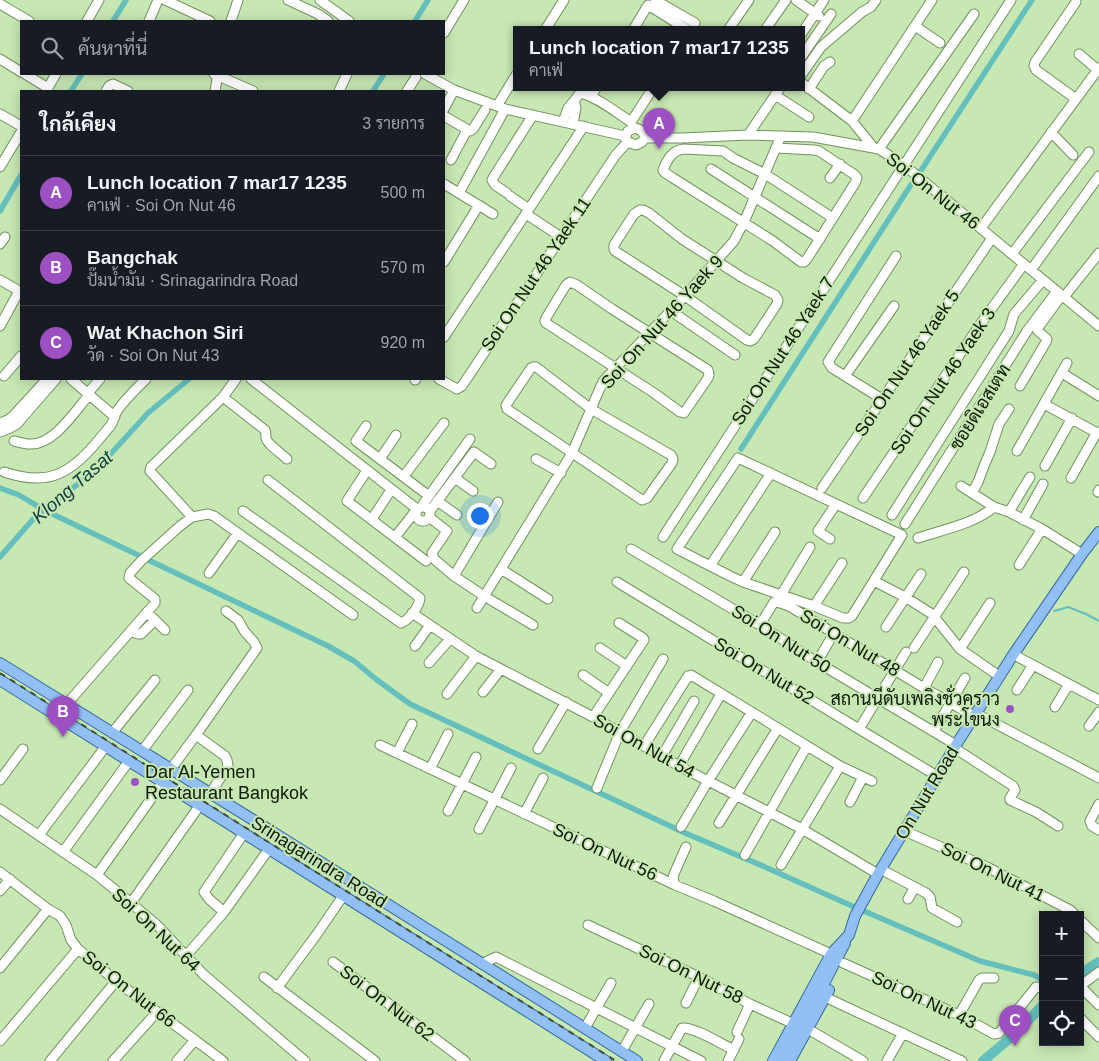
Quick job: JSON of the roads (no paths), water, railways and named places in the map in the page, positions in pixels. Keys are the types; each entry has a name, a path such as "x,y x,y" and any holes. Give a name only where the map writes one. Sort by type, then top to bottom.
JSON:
{"main road":[{"name":"On Nut Road","path":"782,1061 858,918 939,777 1016,656 1099,532"},
{"name":"On Nut Road","path":"1084,555 1099,540"},
{"name":"Srinagarindra Road","path":"0,663 637,1061"},
{"name":"Srinagarindra Road","path":"0,680 606,1061"},
{"name":"On Nut Road","path":"883,874 909,833 939,777"},
{"path":"282,857 290,843"},
{"name":"On Nut Road","path":"790,1061 825,997 837,958"},
{"name":"On Nut Road","path":"774,1061 794,1024 837,958"}],"street":[{"path":"88,20 99,0"},
{"path":"149,20 158,0"},
{"path":"165,0 208,20"},
{"path":"231,20 238,0"},
{"path":"288,0 311,10 326,20"},
{"path":"320,0 348,20"},
{"path":"445,32 464,0"},
{"path":"548,26 564,0"},
{"path":"655,0 692,26"},
{"path":"670,9 676,0"},
{"path":"731,26 749,0"},
{"path":"768,26 786,0"},
{"path":"796,0 815,13 828,17 805,52"},
{"path":"805,28 824,0"},
{"path":"805,70 821,47 862,12 871,7 876,0"},
{"path":"852,120 932,0"},
{"name":"Soi On Nut 46 Yaek 7","path":"662,537 1011,0"},
{"path":"1076,2 1034,66 1036,70 1076,99"},
{"path":"0,4 27,20"},
{"path":"636,26 648,6 692,26"},
{"path":"805,85 852,120 876,149 974,14"},
{"path":"915,26 940,43"},
{"path":"981,228 1098,69 1080,54"},
{"path":"0,59 20,71"},
{"path":"810,89 824,66 830,62"},
{"path":"26,75 47,89 55,75"},
{"path":"215,90 217,75"},
{"path":"219,75 251,90"},
{"path":"340,90 347,75"},
{"path":"427,75 452,88 501,107 584,126 627,139 636,145 642,142 645,134 635,128 628,131 627,139"},
{"path":"408,90 416,77"},
{"path":"459,193 513,81"},
{"path":"106,90 111,84 126,90"},
{"path":"445,96 452,88"},
{"path":"445,106 452,88"},
{"path":"591,97 594,91"},
{"path":"563,122 568,108 580,93 591,97 632,122 648,91"},
{"path":"748,136 777,92 809,117"},
{"path":"573,124 576,108 574,101"},
{"path":"445,117 472,131 486,110"},
{"path":"0,114 20,125"},
{"path":"533,115 492,180 495,185 561,237"},
{"path":"445,336 584,126"},
{"path":"450,160 467,130"},
{"path":"1051,132 1073,155"},
{"path":"0,167 20,134"},
{"name":"Soi On Nut 46 Yaek 9","path":"476,608 561,473 572,453 604,380 671,311 734,241 781,136"},
{"name":"Soi On Nut 46","path":"645,138 813,137 876,149 904,165 1099,326"},
{"name":"Soi On Nut 46 Yaek 11","path":"441,380 457,389 462,386 627,139"},
{"path":"776,148 814,150 840,164 857,178 834,218 804,262 801,262 774,241 664,172 664,168 671,155 678,150 723,151 765,174 834,218"},
{"path":"1012,254 1089,152"},
{"path":"830,178 840,164"},
{"path":"711,169 820,239"},
{"name":"Soi On Nut 46 Yaek 3","path":"863,498 979,326 1099,176"},
{"path":"445,188 459,193 493,214"},
{"path":"445,260 479,205"},
{"path":"643,210 682,239 717,261 775,296 778,300 778,304 754,339 750,341 615,251 614,245 634,214 643,210"},
{"name":"Soi On Nut 46 Yaek 5","path":"822,488 992,238"},
{"path":"1020,386 1046,342 1037,329 1061,295 1099,253"},
{"path":"882,399 832,368 828,362 896,256"},
{"path":"0,280 16,289 18,293 0,326"},
{"path":"892,515 1009,331 1014,314 1043,280"},
{"path":"573,282 650,333 708,370 708,378 684,413 545,321 566,285 573,282"},
{"name":"ซอยดิเอสเตท","path":"905,524 1027,331 1061,295"},
{"path":"845,376 894,306"},
{"path":"671,311 735,355"},
{"path":"4,376 20,357"},
{"path":"1017,451 1067,363"},
{"path":"536,367 591,409 671,456 673,459 647,498 642,500 507,409 506,405 531,368 536,367"},
{"path":"1062,373 1099,396"},
{"path":"0,423 13,416 46,380"},
{"path":"0,432 16,424 55,380"},
{"path":"72,380 115,417"},
{"path":"14,440 30,444 46,440 66,422 99,380"},
{"path":"4,472 19,478 29,479 56,476 63,472 85,455 111,425 118,410 145,380"},
{"path":"192,517 150,471 150,467 223,396 235,380"},
{"path":"252,380 418,509"},
{"path":"223,396 266,430 268,442 288,459"},
{"path":"1044,404 1098,433 1071,478"},
{"path":"972,493 990,452 999,424 1009,409"},
{"path":"1045,466 1072,418"},
{"path":"404,476 444,423"},
{"path":"366,426 356,440 429,496"},
{"path":"380,459 396,435"},
{"path":"395,537 429,496 470,439"},
{"path":"418,509 417,518 420,521 425,521 437,501 474,452 491,464"},
{"path":"738,458 836,504 902,535 849,618 843,618 743,582 677,549 738,458"},
{"path":"536,459 561,473"},
{"path":"710,566 770,473"},
{"path":"364,475 347,501 426,561"},
{"path":"1009,512 1030,477"},
{"path":"455,478 473,491"},
{"path":"244,511 401,623 405,622 420,603 420,598 268,480"},
{"path":"1023,520 1043,484"},
{"path":"961,486 994,506 1042,529 1084,555"},
{"path":"372,519 389,493"},
{"path":"437,501 457,516"},
{"path":"454,576 498,502"},
{"path":"830,539 818,531 836,504"},
{"path":"918,538 976,518 988,512 994,506"},
{"path":"418,509 426,507 430,514 447,531 432,553 434,559 454,576 533,625"},
{"path":"66,705 155,603 155,599 132,580 129,575 141,561 192,517 210,514 353,615"},
{"path":"1019,565 1042,529"},
{"path":"743,582 776,532"},
{"path":"209,573 237,534"},
{"path":"780,595 810,547"},
{"name":"Soi On Nut 50","path":"631,549 934,731 1013,786 1014,790 1010,800 1036,812 1058,826"},
{"path":"814,606 842,563"},
{"path":"501,569 548,599"},
{"path":"859,729 895,670 935,617 964,572"},
{"path":"886,627 921,574"},
{"path":"874,581 932,614 960,649 1002,678"},
{"name":"Soi On Nut 52","path":"617,582 939,777"},
{"name":"Soi On Nut 48","path":"760,625 776,602 789,606 924,688 1099,778"},
{"path":"960,649 990,603"},
{"path":"171,769 257,648 238,620 226,612"},
{"path":"147,613 165,630"},
{"name":"Soi On Nut 54","path":"412,613 476,656 566,702 679,766 802,829 883,874 926,893 930,897 932,908 957,922"},
{"path":"131,631 141,634 155,620"},
{"path":"593,717 644,640 619,623"},
{"path":"415,646 430,625"},
{"path":"817,662 834,634"},
{"path":"430,663 450,639"},
{"path":"600,648 627,666"},
{"path":"446,694 476,656"},
{"path":"1016,656 1099,700"},
{"path":"597,788 620,732 663,659"},
{"path":"924,688 938,662"},
{"path":"1017,690 1033,665"},
{"path":"483,692 501,669"},
{"path":"583,675 609,692"},
{"path":"644,746 690,676 840,766 872,781"},
{"path":"934,731 965,678"},
{"path":"112,733 155,680"},
{"path":"1055,706 1069,684"},
{"path":"142,751 188,690"},
{"path":"679,766 721,694"},
{"path":"662,756 694,701"},
{"path":"538,748 566,702"},
{"path":"681,827 752,712"},
{"path":"1089,726 1099,712"},
{"path":"397,753 412,724"},
{"path":"719,823 778,728"},
{"path":"430,769 448,734"},
{"path":"196,735 225,756 228,763 228,766 210,794"},
{"name":"Soi On Nut 56","path":"380,745 675,885 837,958"},
{"path":"39,835 106,746"},
{"path":"745,855 807,746"},
{"path":"0,780 23,749"},
{"path":"448,811 476,757"},
{"path":"63,852 129,761"},
{"path":"781,865 840,766"},
{"path":"480,829 511,768"},
{"path":"850,802 863,777"},
{"path":"524,814 543,778"},
{"path":"97,875 163,782"},
{"path":"1099,804 1090,821 1092,826 1099,830"},
{"path":"131,903 200,805"},
{"name":"Soi On Nut 64","path":"0,809 97,875 131,903 158,926 203,974 305,1061"},
{"path":"224,912 204,892 244,833"},
{"name":"Soi On Nut 41","path":"909,833 987,868 1071,911"},
{"path":"675,885 674,874 686,847"},
{"path":"186,956 224,912 269,849"},
{"name":"Soi On Nut 66","path":"0,872 60,916 66,924 71,940 78,949 116,981 223,1061"},
{"path":"0,891 10,879"},
{"path":"908,899 915,887"},
{"path":"276,988 343,896"},
{"path":"0,968 48,909"},
{"path":"1084,924 1099,938"},
{"name":"Soi On Nut 58","path":"588,925 794,1024"},
{"path":"0,1041 78,949"},
{"path":"482,964 496,957 701,1061"},
{"name":"Soi On Nut 43","path":"837,958 996,1034 1034,989 1039,987"},
{"name":"Soi On Nut 62","path":"333,962 465,1061"},
{"path":"1084,983 1099,972"},
{"path":"264,977 276,988 375,1061"},
{"path":"686,1003 699,977"},
{"path":"959,1015 979,980 982,978 994,978"},
{"path":"50,1061 116,981"},
{"path":"585,1028 611,984"},
{"path":"1084,990 1099,1005"},
{"path":"825,997 962,1061"},
{"path":"622,1051 649,1004"},
{"path":"728,1061 734,1050 750,1004"},
{"path":"113,1061 157,1012"},
{"path":"1084,1022 1099,1036"},
{"path":"664,1061 681,1029 685,1027 734,1050"},
{"path":"808,1029 860,1060"},
{"path":"887,1061 903,1033"},
{"path":"177,1061 194,1040"}],"waterway":[{"path":"114,20 126,0"},
{"name":"Klong Tasat","path":"416,20 428,0"},
{"path":"920,172 1032,0"},
{"path":"72,90 81,75"},
{"name":"Klong Tasat","path":"374,90 383,75"},
{"path":"0,211 20,177"},
{"path":"741,449 914,180"},
{"name":"Klong Tasat","path":"0,557 35,517 95,471 148,413 188,380"},
{"path":"0,488 19,495 44,510 328,646 354,661 410,704 685,833 843,902 980,961 1039,978"},
{"path":"1054,611 1068,607 1099,621"},
{"path":"1084,971 1099,962"},
{"path":"983,1061 1016,1033 1039,1009"}],"railway":[{"path":"0,673 616,1061"}],"place":[{"name":"Lunch location 7 mar17 1235","path":"659,149"},
{"name":"สถานนีดับเพลิงชั่วคราว พระโขนง","path":"1010,709"},
{"name":"Bangchak","path":"63,737"},
{"name":"Dar Al-Yemen Restaurant Bangkok","path":"135,782"},
{"name":"Wat Khachon Siri","path":"1015,1046"}]}
